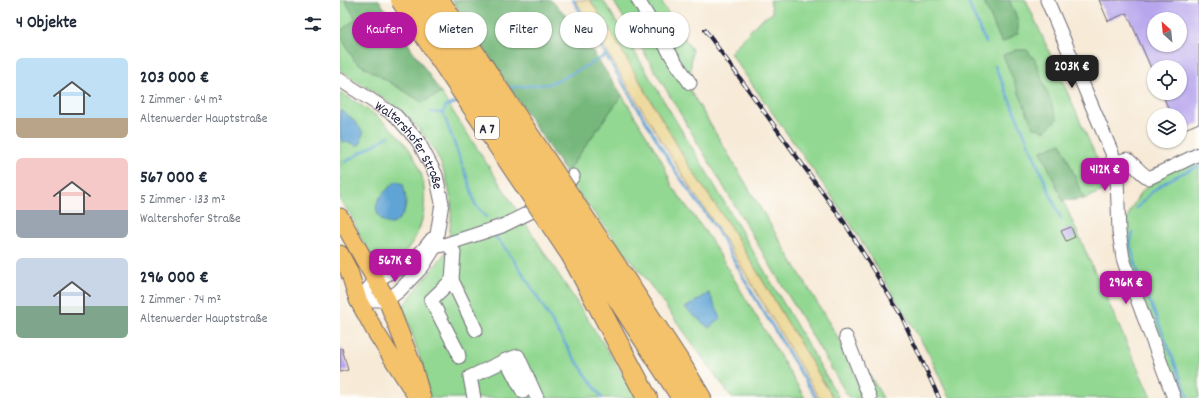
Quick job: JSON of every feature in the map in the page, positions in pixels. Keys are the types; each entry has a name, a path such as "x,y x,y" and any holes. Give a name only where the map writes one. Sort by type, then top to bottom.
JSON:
{"highway":[{"name":"A 7","path":"401,0 588,253 682,366 701,398"},
{"name":"A 7","path":"421,0 682,398"},
{"name":"A 7","path":"439,0 588,253 647,398"}],"main road":[{"path":"340,217 387,300 413,366 422,398"},
{"path":"340,254 349,271 358,300 418,398"}],"street":[{"path":"416,0 466,86"},
{"path":"638,0 674,60 690,83"},
{"path":"1046,0 1108,140 1115,162 1118,193 1118,228 1123,258 1174,398"},
{"name":"Waltershofer Straße","path":"340,80 396,116 418,141 436,175 442,203 437,231 441,246 399,291 387,300"},
{"path":"1115,162 1127,159 1135,164 1143,174 1149,178 1199,154"},
{"path":"441,246 502,226 555,200 573,176"},
{"name":"Waltershofer Straße","path":"358,300 376,280 402,267 415,258 424,249 437,231"},
{"path":"441,246 454,252 452,280 476,330"},
{"path":"452,280 431,300 458,352 459,357"},
{"path":"358,300 387,300"},
{"path":"846,337 870,398"},
{"path":"474,398 470,377 518,356 526,394"}],"green space":[{"path":"340,0 345,0 352,12 352,22 340,31"},
{"path":"345,0 379,0 387,12 352,12"},
{"path":"452,0 551,0 563,12 560,12 560,48 590,48 622,95 566,173 484,48 487,48 487,12 460,12"},
{"path":"590,0 603,0 615,19 615,39 607,26 607,12 598,12"},
{"path":"613,0 636,0 643,12 620,12"},
{"path":"638,0 660,0 668,12 646,12"},
{"path":"770,0 983,0 1002,43 1018,20 1009,0 1026,0 1110,188 1084,199 1061,143 1041,151 1151,398 949,398 929,354 849,221 730,53 760,20 773,13"},
{"path":"983,0 1009,0 1018,20 1018,33 1002,43"},
{"path":"352,22 352,48 411,48 441,93 422,102 355,61 340,35 340,31"},
{"path":"340,35 355,61 422,102 441,93 637,398 430,398 421,361 403,306 453,243 449,239 451,218 450,196 444,172 435,152 424,135 395,107 378,94 340,70"},
{"path":"689,45 692,50 690,83 668,48 689,48"},
{"path":"620,48 632,48 839,398 833,398 731,228 691,169"},
{"path":"641,48 665,48 843,346 864,398 849,398"},
{"path":"1016,50 1027,50 1035,60 1057,119 1045,131 1033,127 1003,55"},
{"path":"340,92 374,114 395,132 412,153 422,177 424,203 423,216 419,229 414,241 406,251 390,262 379,261 370,253 350,214 340,201"},
{"path":"622,95 662,161 672,186 709,237 805,398 732,398 645,278 576,190 566,173"},
{"path":"1061,143 1084,199 1063,201 1041,151"},
{"path":"1199,158 1199,398 1179,398 1125,247 1125,231 1129,214 1133,206 1142,192 1153,180"},
{"path":"859,356 883,398 873,398"}],"sand":[{"path":"575,0 590,0 598,12 582,12"},
{"path":"607,26 615,39 615,48 620,48 691,169 731,228 833,398 819,398 729,246 683,176 604,48 607,48"}],"water":[{"path":"340,110 353,120 363,133 361,143 357,146 352,143 343,142 340,137"},
{"path":"396,181 403,184 406,206 402,216 398,220 393,224 388,224 379,216 376,206 380,197"},
{"path":"709,293 721,318 709,328 685,308"}],"building":[{"path":"1099,0 1199,0 1199,123 1187,128 1187,108 1168,108 1165,100 1187,100 1187,60 1147,60 1127,13 1108,21"},
{"path":"1071,227 1075,237 1066,241 1061,231"},
{"path":"342,348 348,370 340,372 340,349"}],"waterway":[{"path":"573,0 676,172 717,230 751,291 816,398"},
{"path":"967,0 986,43"},
{"path":"506,88 548,84 563,78 607,55"},
{"path":"995,66 1061,219"},
{"path":"443,113 446,106 459,102"},
{"path":"431,112 443,113 469,183 475,204 486,217"},
{"path":"345,162 389,136"},
{"path":"1136,208 1152,192 1163,184 1180,174 1199,166"},
{"path":"1133,233 1130,244 1138,272 1188,396"},
{"path":"494,235 525,277 561,338 602,398"}],"railway":[{"path":"705,30 844,222 901,315 939,398"}]}
